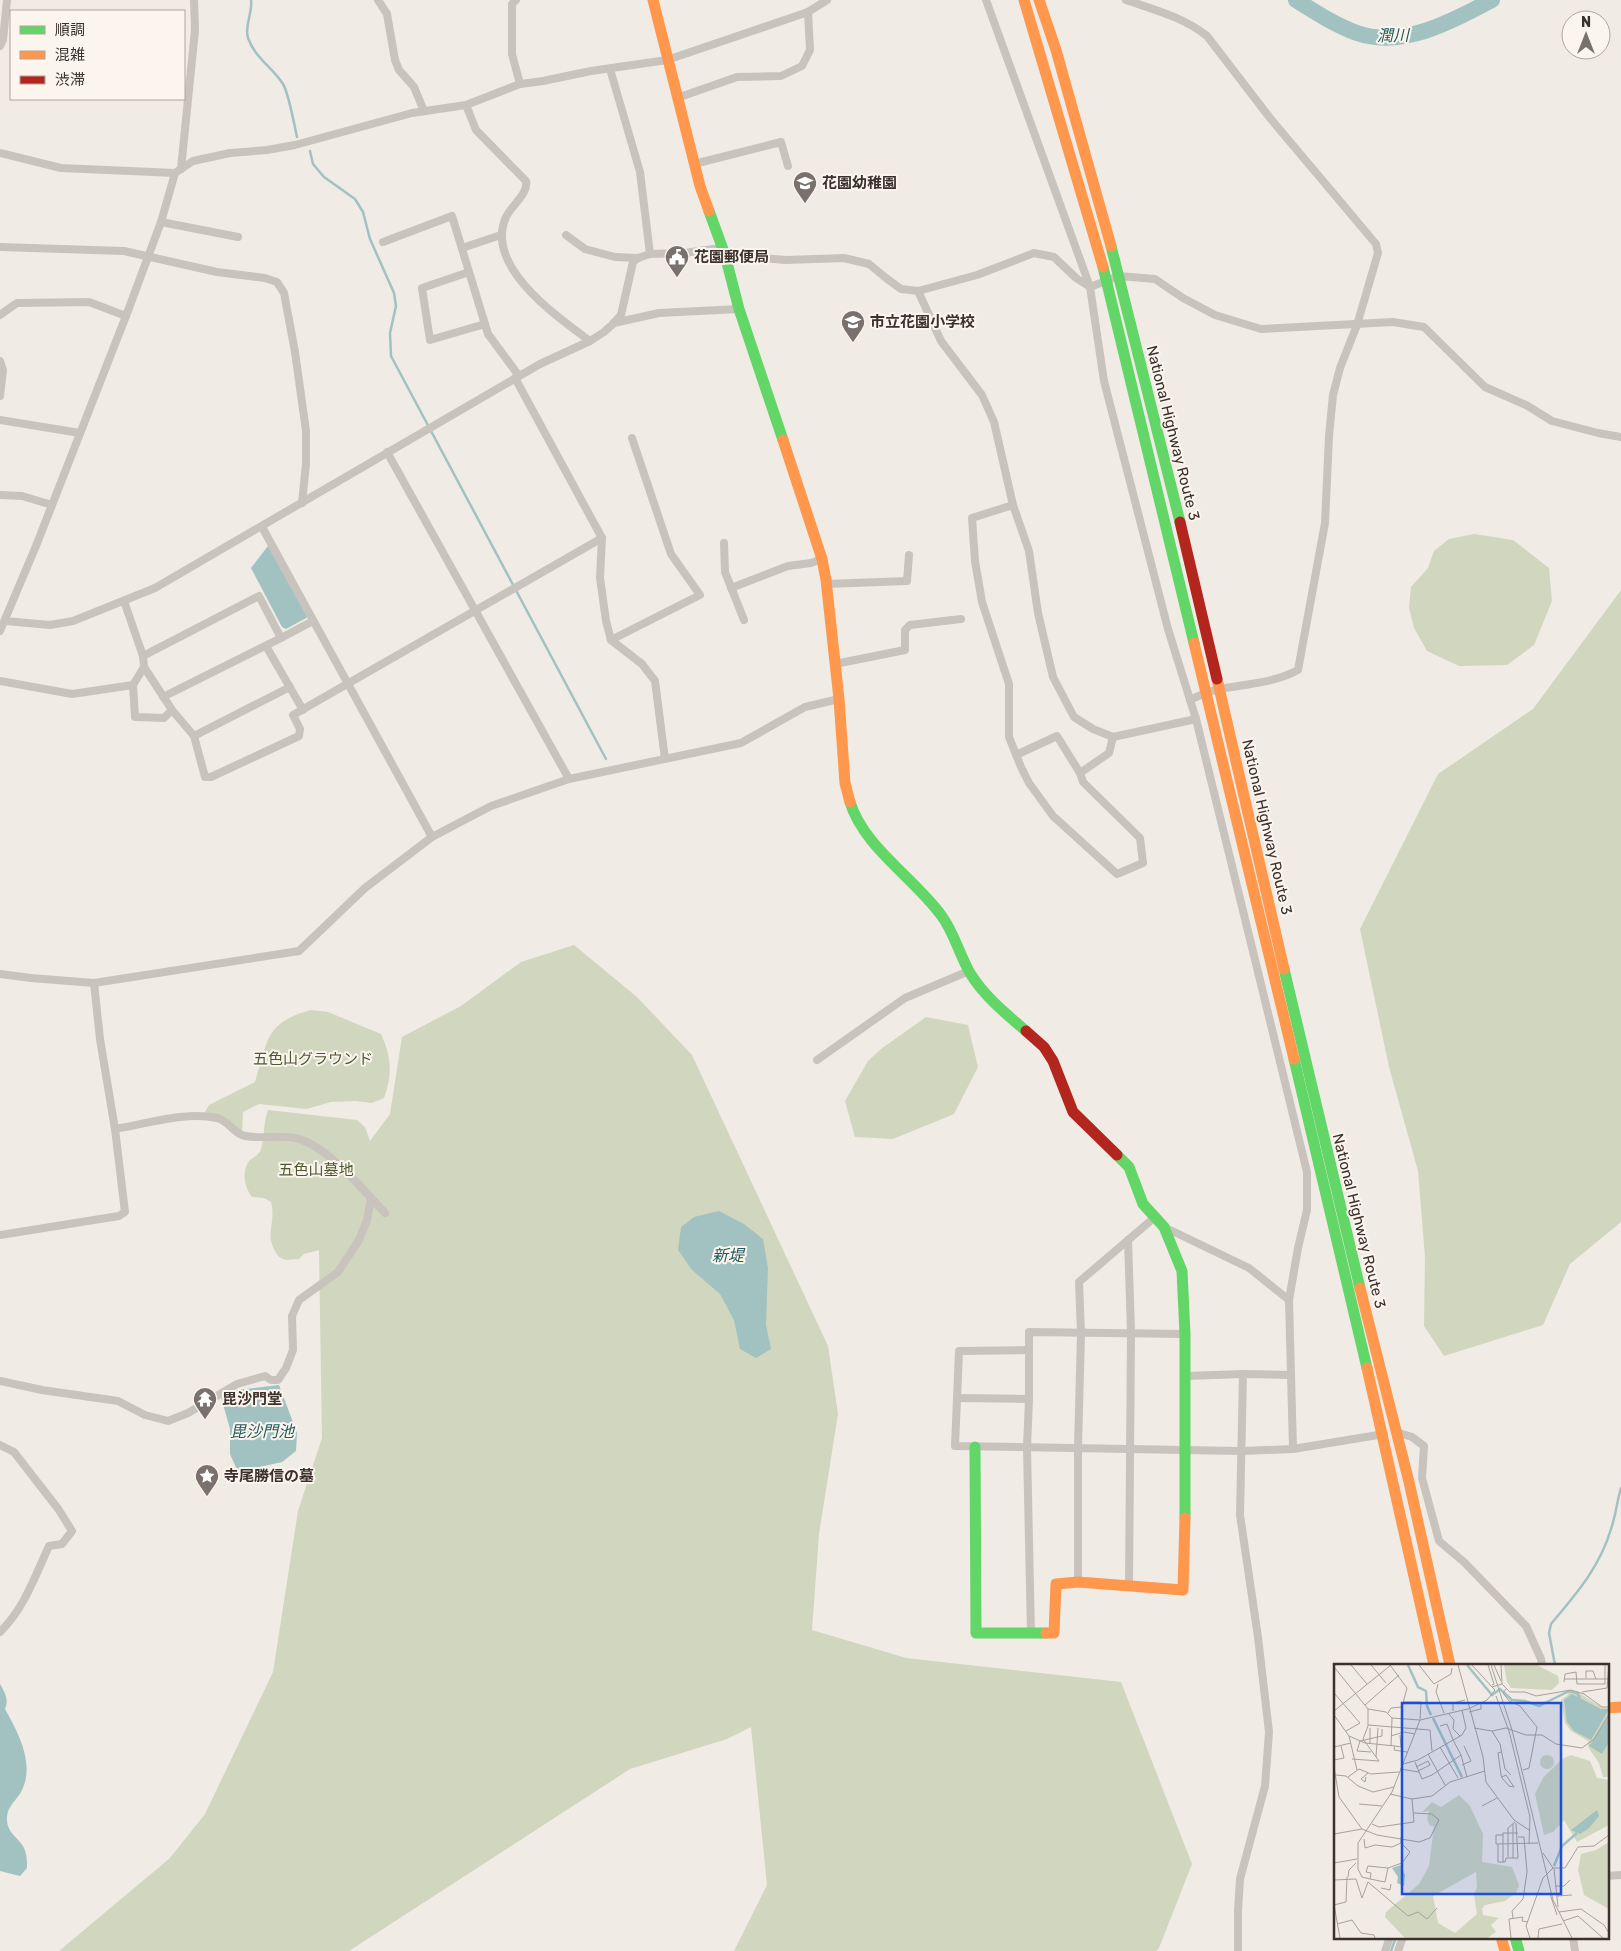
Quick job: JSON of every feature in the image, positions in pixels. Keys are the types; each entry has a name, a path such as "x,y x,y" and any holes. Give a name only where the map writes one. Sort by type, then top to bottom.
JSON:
{"main road":[{"path":"653,0 694,164 723,251 739,309 822,559 840,699 845,783 852,811 862,829 940,915 960,949 969,971 994,1003 1044,1047 1053,1061 1073,1112 1129,1168 1143,1204 1164,1227 1182,1271 1186,1334 1183,1590 1078,1582 1056,1584 1054,1633 976,1633 975,1447"},
{"name":"National Highway Route 3","path":"1024,0 1107,282 1382,1434 1434,1664"},
{"name":"National Highway Route 3","path":"1039,0 1056,50 1119,276 1185,543 1331,1170 1396,1432 1450,1664"},
{"path":"1608,1708 1621,1707"},
{"path":"1502,1938 1505,1951"},
{"path":"1515,1938 1518,1951"}],"street":[{"path":"0,46 3,40 7,0"},
{"path":"0,631 126,316 178,171 194,30 194,0"},
{"path":"378,0 387,14 395,60 399,70 414,87 424,112"},
{"path":"516,0 512,4 512,54 520,84"},
{"path":"0,153 60,168 178,171 193,161 230,153 267,150 295,145 424,112 466,105 520,84 667,60 808,12 827,0"},
{"path":"986,0 1090,287 1104,381 1168,629 1196,720 1307,1172 1307,1210 1289,1300 1293,1449"},
{"path":"1126,0 1181,19 1194,26 1206,36 1270,118 1376,244 1378,253 1357,325 1340,368 1333,395 1328,436 1325,523 1298,670 1288,675 1242,687 1220,689 1190,700"},
{"path":"677,98 737,77 781,76 802,66 810,50 808,12"},
{"path":"610,69 640,172 650,254"},
{"path":"466,105 476,130 526,181 525,191 510,209 501,235 503,250 513,270 560,319 590,341"},
{"path":"694,164 781,142 788,166"},
{"path":"383,242 452,216 488,334 517,377 602,538 600,578 606,621 612,640 642,664 655,681 665,759"},
{"path":"161,222 238,237"},
{"path":"462,248 501,235"},
{"path":"566,235 585,249 615,257 638,258"},
{"path":"0,247 124,251 217,272 265,278 277,282 284,292 295,352 306,432 306,464 302,503"},
{"path":"5,621 50,624 73,621 155,588 517,377 590,341 604,332 621,314 632,262 650,254 723,251 786,260 844,258 869,264 902,289 918,291 977,275 1034,253 1054,256 1076,278 1090,287 1119,276 1155,279 1215,316 1261,329 1393,322 1424,326 1485,387 1526,405 1552,421 1621,437"},
{"path":"469,272 422,288 430,340 485,324"},
{"path":"918,291 941,341 982,395 994,422 1013,505 1029,551 1038,613 1053,677 1074,717 1093,729 1113,737 1196,720"},
{"path":"0,315 17,303 89,302 126,316"},
{"path":"614,323 626,322 659,313 739,309"},
{"path":"0,361 3,370 0,396"},
{"path":"0,420 80,433"},
{"path":"612,640 700,595 671,554 632,438"},
{"path":"387,452 569,779"},
{"path":"0,495 22,496 52,505"},
{"path":"1013,505 972,518 975,561 982,602 1009,684 1009,737 1016,755 1029,783 1053,816 1085,847 1117,874 1143,863 1140,838 1083,782 1080,773 1057,736 1016,755"},
{"path":"262,527 432,837"},
{"path":"124,601 143,656 144,667 172,710 194,736 205,777 211,777 299,736 300,729 293,715 602,538"},
{"path":"724,543 725,572 744,620"},
{"path":"826,584 907,581 909,555"},
{"path":"731,588 788,566 811,563 822,559"},
{"path":"143,656 259,596 281,638"},
{"path":"835,664 905,650 905,630 910,624 961,619"},
{"path":"163,697 313,621"},
{"path":"266,646 302,710"},
{"path":"144,667 133,685 134,717 164,718 172,710"},
{"path":"0,682 72,694 133,685"},
{"path":"194,736 290,687"},
{"path":"0,974 94,983 299,951 366,888 432,837 490,806 569,779 741,743 805,707 840,699"},
{"path":"1080,773 1109,753 1113,737"},
{"path":"817,1060 905,998 969,971"},
{"path":"0,1235 119,1216 125,1212 115,1129 100,1039 94,983"},
{"path":"115,1129 187,1116 219,1118 242,1135 259,1139 292,1138 307,1141 320,1150 385,1213"},
{"path":"0,1381 42,1390 118,1401 145,1415 168,1421 188,1413 237,1384 265,1376 271,1380 278,1380 294,1350 292,1316 299,1300 338,1272 359,1240 367,1220 371,1198"},
{"path":"1078,1582 1078,1448 1081,1333 1079,1282 1155,1217"},
{"path":"1164,1227 1249,1268 1289,1300"},
{"path":"1128,1240 1131,1332 1129,1587"},
{"path":"1031,1633 1027,1448 1029,1332 1186,1334"},
{"path":"1029,1350 959,1351 955,1446 1241,1451 1293,1449 1396,1432 1412,1437 1424,1446 1422,1478 1439,1540 1464,1562 1526,1626 1542,1664"},
{"path":"1238,1951 1240,1879 1265,1786 1270,1732 1240,1515 1243,1374"},
{"path":"1186,1376 1290,1375"},
{"path":"957,1398 1029,1399"},
{"path":"0,1445 14,1452 60,1510 72,1531 62,1544 48,1546 27,1594 11,1622 0,1632"},
{"path":"1608,1876 1621,1875"},
{"path":"1385,1951 1390,1938"},
{"path":"1398,1951 1403,1938"},
{"path":"1573,1938 1575,1951"}],"green space":[{"path":"1474,534 1513,540 1549,568 1552,601 1534,645 1507,665 1459,666 1427,651 1414,628 1409,608 1411,587 1428,568 1434,551 1449,539"},
{"path":"1621,590 1621,1222 1570,1264 1543,1325 1444,1356 1424,1326 1425,1257 1418,1171 1389,1067 1360,929 1438,774 1533,709"},
{"name":"五色山墓地","path":"574,945 637,997 692,1055 828,1346 838,1414 819,1534 812,1630 906,1658 1121,1682 1192,1864 1159,1948 1156,1951 734,1951 767,1885 751,1727 727,1739 630,1769 349,1951 59,1951 170,1858 205,1814 273,1672 298,1511 322,1438 319,1250 304,1254 299,1259 286,1260 279,1257 271,1242 271,1202 264,1198 252,1197 247,1188 245,1178 247,1164 260,1151 268,1110 357,1120 365,1127 370,1141 390,1114 402,1037 461,1006 521,962"},
{"name":"五色山グラウンド","path":"311,1010 328,1012 381,1034 390,1065 389,1081 384,1098 372,1103 355,1101 331,1102 306,1109 259,1104 243,1112 242,1135 219,1118 202,1117 209,1105 255,1082 270,1035 284,1021"},
{"path":"926,1017 968,1025 978,1067 954,1114 893,1139 855,1137 845,1101 868,1061 881,1049"}],"water":[{"path":"268,546 308,617 286,629 282,627 251,568"},
{"name":"新堤","path":"719,1211 744,1224 763,1239 768,1268 766,1325 771,1349 756,1358 740,1349 734,1320 720,1294 692,1270 678,1250 681,1227 694,1217"},
{"name":"毘沙門池","path":"279,1385 297,1433 296,1451 282,1462 238,1472 230,1454 230,1429 221,1397 238,1390"},
{"path":"0,1684 5,1693 5,1709 20,1738 26,1759 26,1780 7,1815 7,1824 23,1846 26,1854 27,1868 20,1876 0,1871"}],"waterway":[{"path":"251,0 247,28 248,38 259,57 283,84 297,137"},
{"name":"潤川","path":"1296,0 1349,30 1374,37 1392,38 1409,35 1444,24 1492,0"},
{"path":"310,151 313,164 324,177 355,199 363,212 370,239 394,293 396,306 390,333 391,356 606,759"},
{"path":"1555,1664 1549,1633 1551,1624 1594,1568 1613,1524 1621,1488"},
{"path":"1391,1951 1396,1938"}],"traffic: fast":[{"path":"709,211 725,255 739,309 783,440"},
{"path":"1111,246 1180,522"},
{"path":"1103,267 1194,643"},
{"path":"850,802 857,818 877,847 930,901 941,915 966,966 982,989 995,1004 1026,1031"},
{"path":"1284,969 1360,1288"},
{"path":"1294,1059 1367,1368"},
{"path":"1117,1155 1129,1167 1143,1204 1164,1227 1182,1271 1185,1334 1185,1518"},
{"path":"975,1447 976,1633 1046,1633"},
{"path":"1515,1938 1519,1951"}],"traffic: slow":[{"path":"653,0 700,186 709,211"},
{"path":"1024,0 1103,267"},
{"path":"1039,0 1056,50 1111,246"},
{"path":"783,440 822,559 826,580 839,699 845,783 850,802"},
{"path":"1194,643 1294,1059"},
{"path":"1217,679 1284,969"},
{"path":"1360,1288 1409,1482 1450,1664"},
{"path":"1367,1368 1434,1664"},
{"path":"1046,1633 1054,1633 1056,1584 1078,1582 1183,1590 1185,1518"},
{"path":"1608,1708 1621,1707"},
{"path":"1501,1938 1505,1951"}],"traffic: jam":[{"path":"1180,522 1217,679"},
{"path":"1026,1031 1044,1047 1053,1061 1073,1112 1117,1155"}],"place":[{"name":"花園幼稚園","path":"805,204"},
{"name":"花園郵便局","path":"677,278"},
{"name":"市立花園小学校","path":"853,343"},
{"name":"毘沙門堂","path":"205,1420"},
{"name":"寺尾勝信の墓","path":"207,1497"}]}
